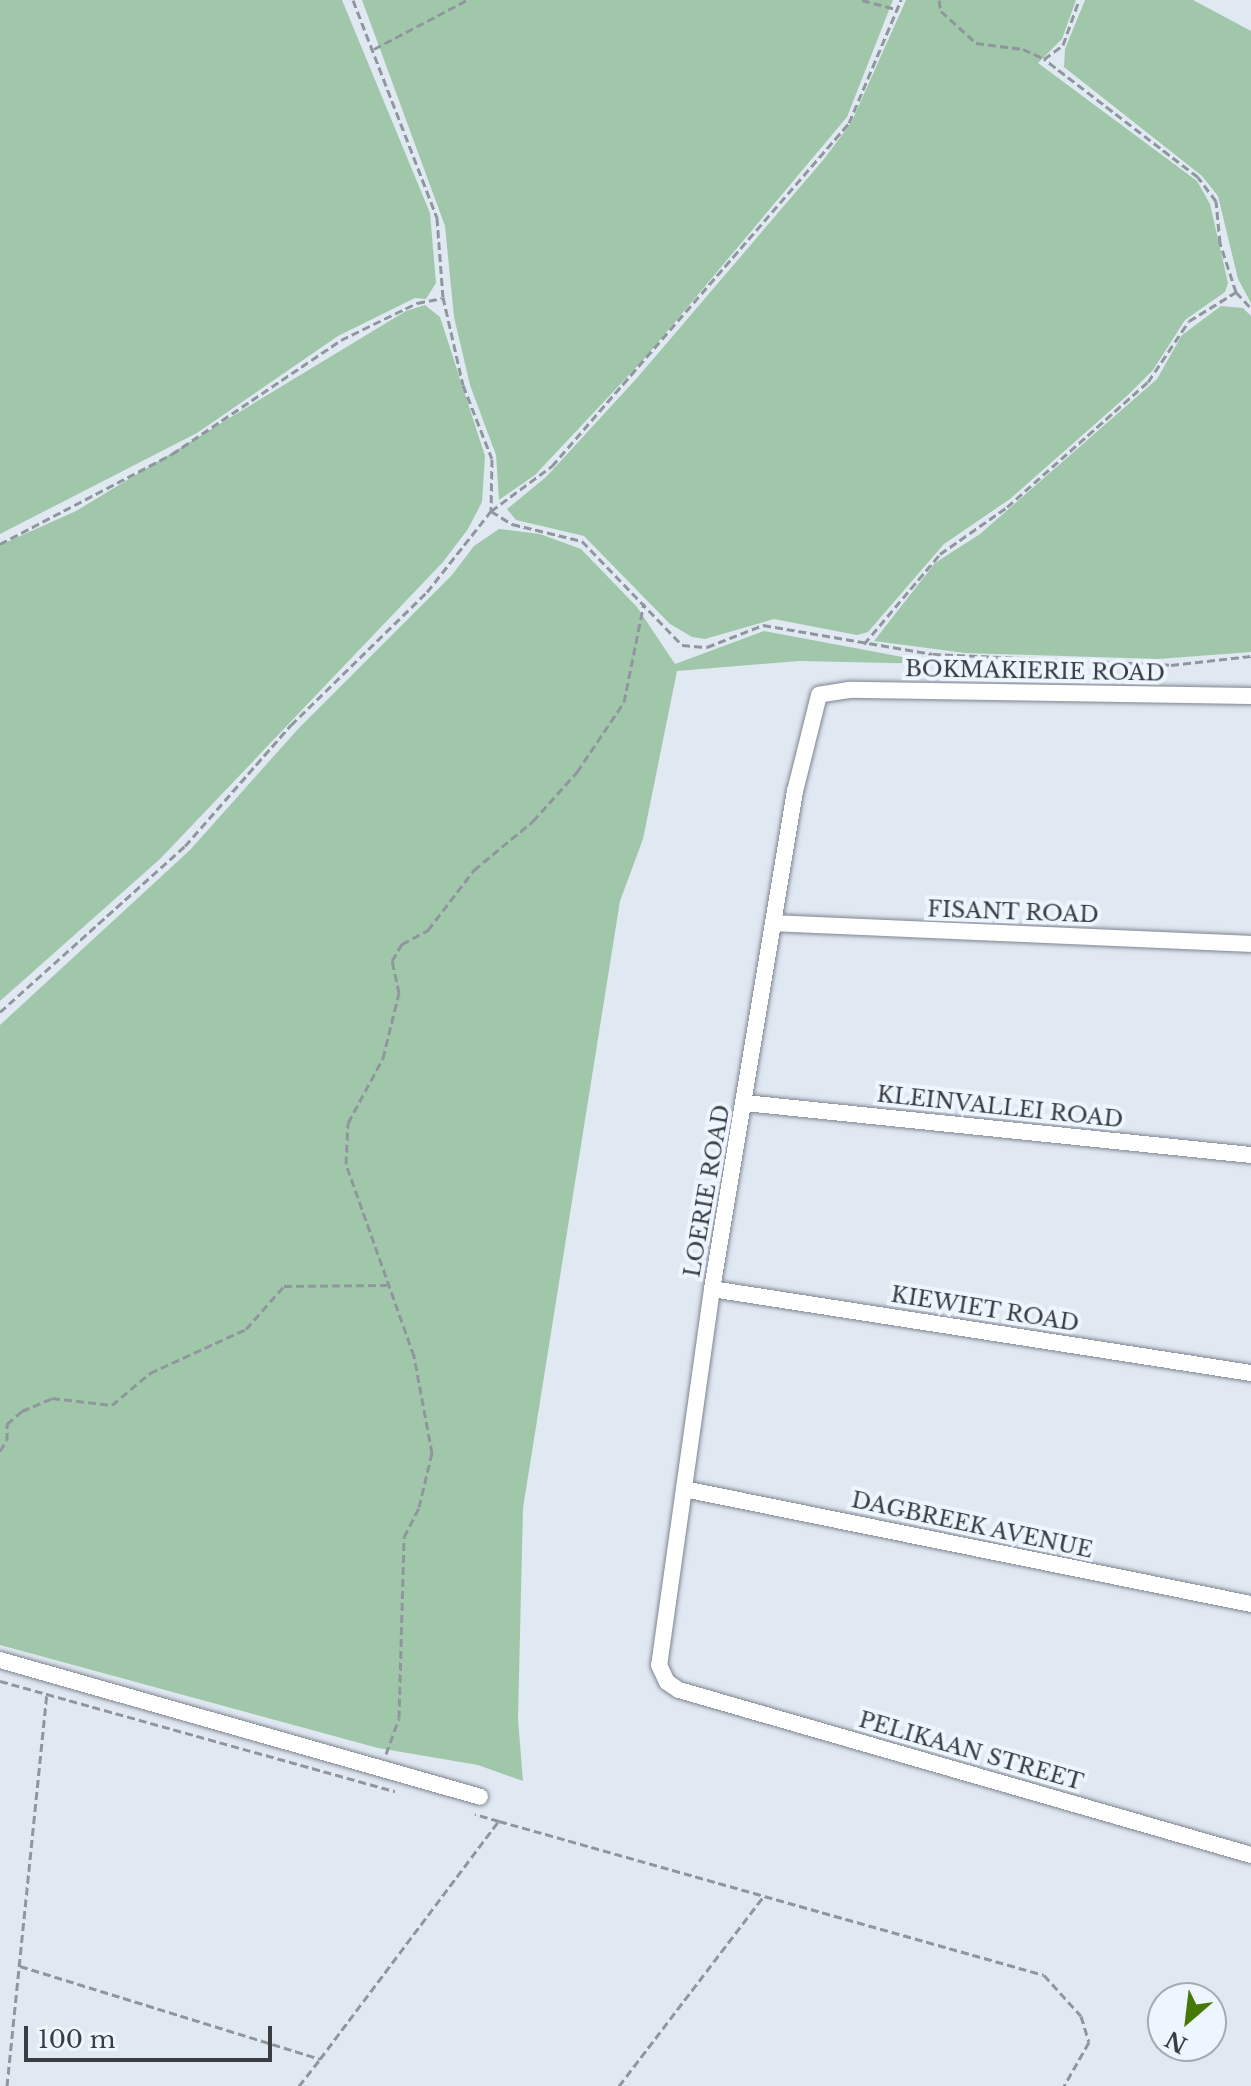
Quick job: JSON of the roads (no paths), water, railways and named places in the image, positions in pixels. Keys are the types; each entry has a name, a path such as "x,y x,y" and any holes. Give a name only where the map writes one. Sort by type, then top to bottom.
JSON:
{"street":[{"name":"BOKMAKIERIE ROAD","path":"819,695 849,690 1251,696"},
{"name":"LOERIE ROAD","path":"679,1690 659,1665 712,1289 795,791 819,695"},
{"name":"FISANT ROAD","path":"773,923 1251,944"},
{"name":"KLEINVALLEI ROAD","path":"745,1103 1251,1155"},
{"name":"KIEWIET ROAD","path":"712,1289 1251,1373"},
{"name":"DAGBREEK AVENUE","path":"684,1489 1251,1604"},
{"path":"0,1660 480,1797"},
{"name":"PELIKAAN STREET","path":"679,1690 1251,1855"}]}
